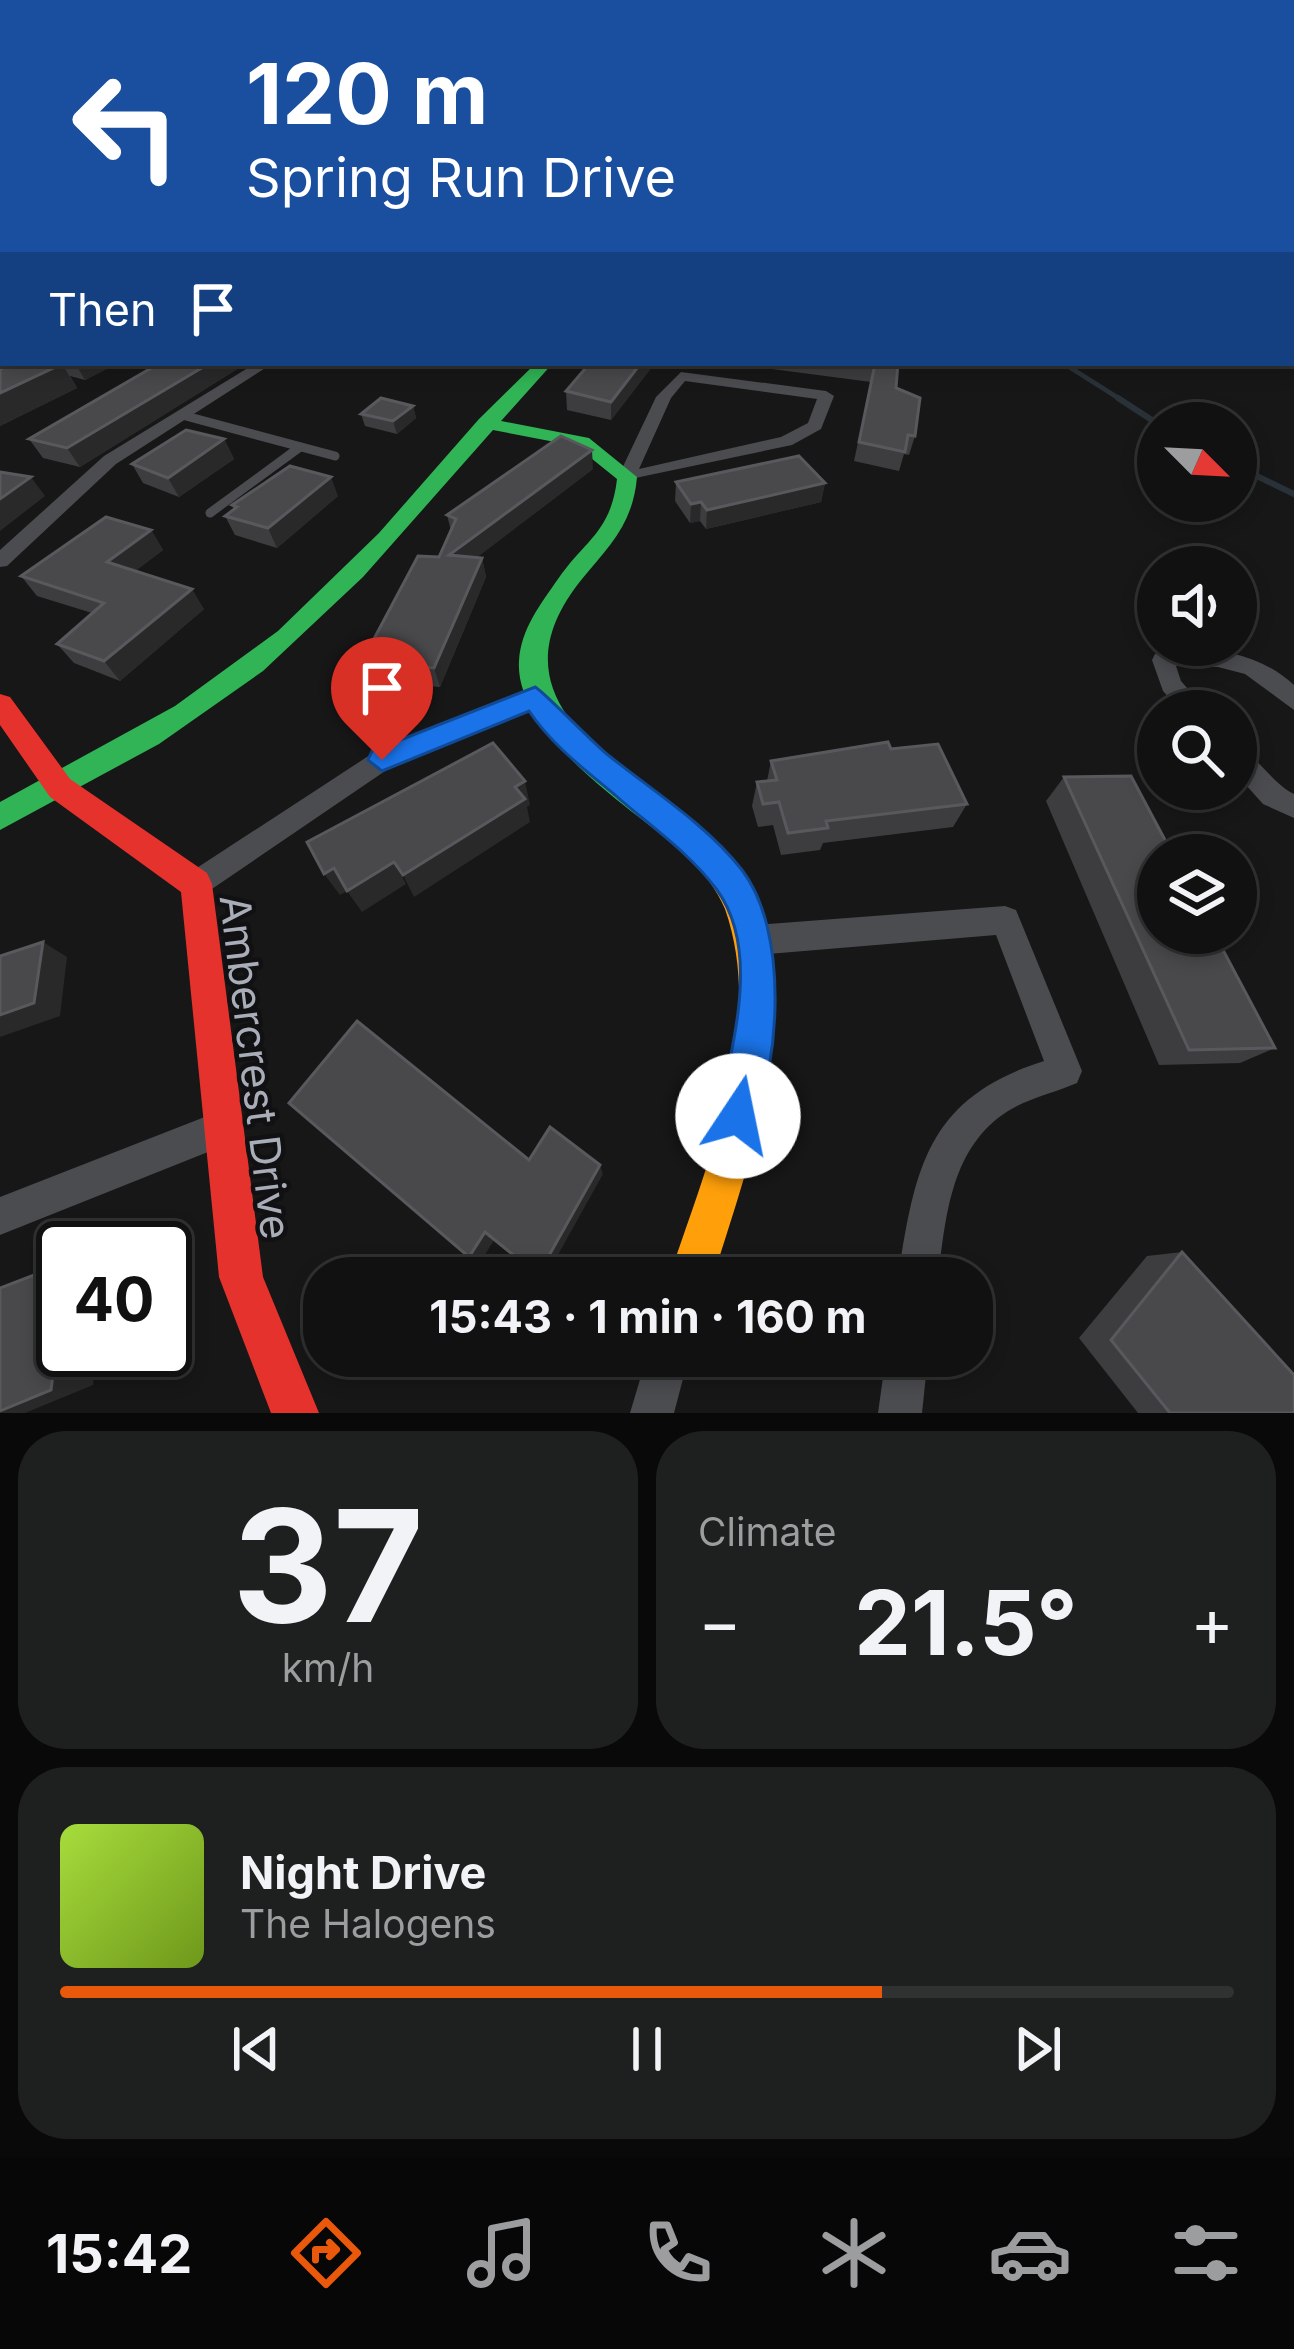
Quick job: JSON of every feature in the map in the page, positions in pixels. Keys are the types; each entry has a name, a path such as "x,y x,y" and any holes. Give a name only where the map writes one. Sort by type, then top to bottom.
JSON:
{"street":[{"path":"0,561 86,479 261,366"},
{"path":"0,818 60,788 207,698 286,638 542,366"},
{"path":"627,477 785,441 815,426 826,396 681,376 664,398 627,477 625,516 543,613 530,640 527,667 535,698 557,730 703,851 733,884 755,940 755,1023 742,1093 697,1257"},
{"path":"485,424 582,442 627,477"},
{"path":"1176,690 1163,660 1183,656 1229,662 1279,678 1294,701"},
{"path":"196,884 382,760 535,698"},
{"name":"Ambercrest Drive","path":"0,704 60,788 196,884 220,1129 241,1276 295,1413"},
{"path":"1257,780 1272,796 1294,807"},
{"path":"755,940 1005,920 1065,1071 1016,1083 989,1098 945,1152 927,1210 921,1257"},
{"path":"0,1216 220,1129"},
{"path":"652,1413 662,1377"},
{"path":"900,1413 904,1377"}],"lane":[{"path":"182,416 334,456"},
{"path":"209,513 300,447"}],"building":[{"path":"7,366 58,366 0,393 0,369"},
{"path":"155,366 205,366 67,448 29,439"},
{"path":"587,366 639,366 611,402 566,391"},
{"path":"875,366 898,366 896,388 920,398 915,436 908,435 905,452 859,442"},
{"path":"381,398 413,406 393,421 361,414"},
{"path":"186,430 224,439 168,478 132,464"},
{"path":"561,436 592,450 449,555 482,558 434,668 381,664 386,654 367,652 418,556 439,557 456,519 447,515"},
{"path":"799,456 825,483 707,510 701,502 691,504 676,482"},
{"path":"290,466 331,477 268,528 225,516 237,507 232,505"},
{"path":"0,472 31,477 0,499"},
{"path":"106,517 151,530 107,562 192,589 104,661 57,644 104,603 21,576"},
{"path":"888,742 891,749 938,744 967,804 826,821 828,828 788,833 779,802 763,804 757,782 777,780 771,761"},
{"path":"493,743 525,781 515,787 525,799 403,875 394,862 347,891 334,868 324,874 307,842"},
{"path":"1131,776 1137,787 1137,810 1149,810 1162,834 1137,834 1137,936 1064,777"},
{"path":"43,942 34,1003 0,1015 0,956"},
{"path":"1145,954 1225,954 1275,1048 1189,1050"},
{"path":"357,1021 529,1160 550,1127 600,1165 548,1257 516,1257 485,1232 469,1257 289,1103"},
{"path":"1182,1252 1294,1375 1294,1413 1170,1413 1111,1340"},
{"path":"36,1274 36,1377 53,1377 51,1390 0,1411 0,1288"}],"waterway":[{"path":"1068,366 1123,401"},
{"path":"1118,398 1137,410"},
{"path":"1257,476 1294,494"}],"traffic: fast":[{"path":"0,817 149,736 220,690 287,637 387,538 542,366"},
{"path":"485,423 582,442 627,477 617,522 540,623 531,664 541,701 564,734 708,853"}],"traffic: slow":[{"path":"698,1257 739,1118 757,1003 753,949 738,898 708,853"}],"traffic: jam":[{"path":"0,704 60,788 196,884 241,1277 295,1413"}],"route":[{"path":"382,760 535,698 557,730 703,851 733,884 755,940 755,1023 738,1116"}]}
